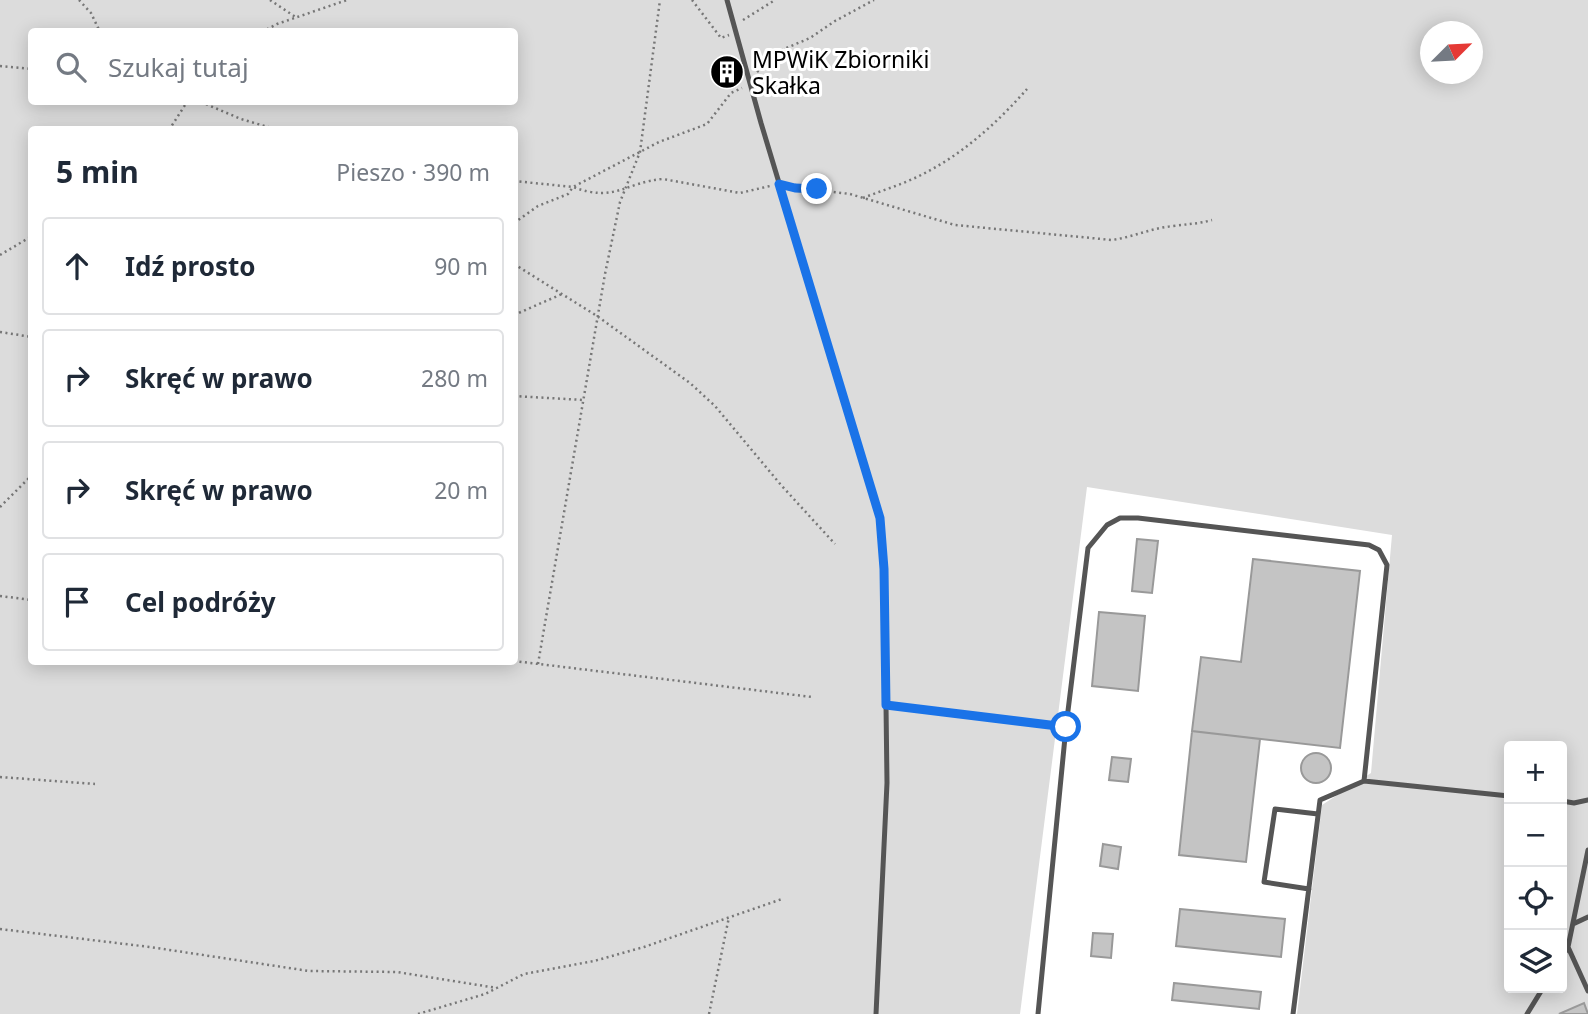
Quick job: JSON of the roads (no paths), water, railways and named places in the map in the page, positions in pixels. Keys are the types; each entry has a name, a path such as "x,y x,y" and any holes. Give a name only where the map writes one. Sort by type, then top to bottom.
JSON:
{"lane":[{"path":"727,0 747,77 880,518 884,569 887,783 876,1014"},
{"path":"1038,1014 1066,727 1088,548 1107,525 1120,518 1138,518 1369,545 1379,550 1387,565 1364,781"},
{"path":"886,705 1066,727"},
{"path":"1293,1014 1320,800 1364,781 1504,795"},
{"path":"1567,802 1588,800"},
{"path":"1309,889 1264,882 1275,809 1318,814"},
{"path":"1588,850 1568,947 1588,991"},
{"path":"1573,924 1588,917"},
{"path":"1527,1014 1540,993"}],"place":[{"name":"MPWiK Zbiorniki Skałka","path":"727,72"}]}
